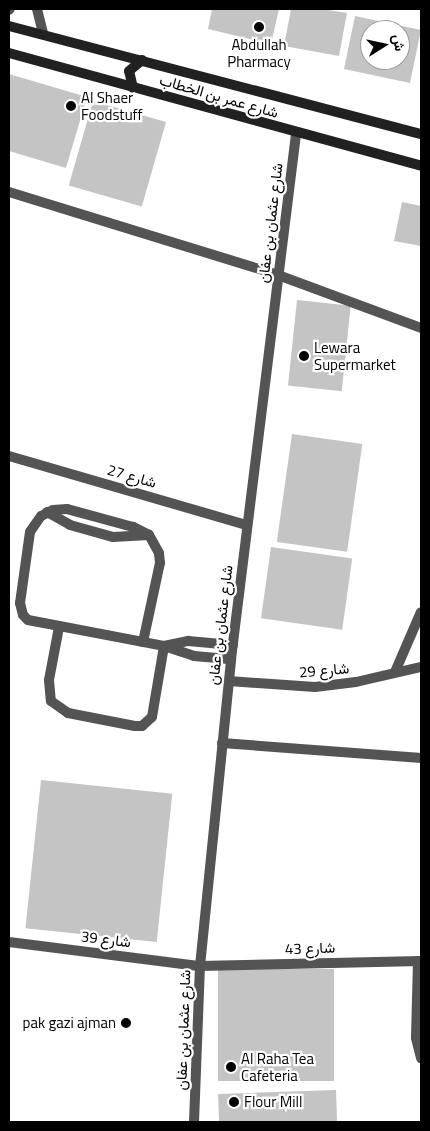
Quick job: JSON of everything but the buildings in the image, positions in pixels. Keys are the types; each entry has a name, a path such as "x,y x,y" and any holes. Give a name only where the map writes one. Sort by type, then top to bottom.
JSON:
{"street":[{"path":"37,9 43,33"},
{"name":"شارع عمر بن الخطاب","path":"9,26 43,33 421,134"},
{"name":"شارع عمر بن الخطاب","path":"9,53 296,134 421,166"},
{"path":"133,88 129,71 136,62 142,60"},
{"name":"شارع عثمان بن عفان","path":"194,1122 200,966 222,743 296,134"},
{"path":"9,192 278,275 421,328"},
{"name":"شارع 27","path":"9,456 247,525"},
{"path":"143,642 160,563 159,553 149,535 133,526 60,508 47,512 36,520 30,532 20,609 28,620 59,627 164,646 194,656 231,659"},
{"path":"47,512 70,525 113,537 149,535"},
{"path":"395,672 421,612"},
{"path":"59,627 49,680 51,701 68,713 135,726 142,726 152,717 164,646"},
{"path":"164,646 188,640 233,645"},
{"name":"شارع 29","path":"229,681 315,687 356,682 395,672 421,668"},
{"path":"222,743 421,758"},
{"name":"شارع 39","path":"9,942 200,966"},
{"path":"420,961 416,1047 421,1058"},
{"name":"شارع 43","path":"200,966 420,961"}],"place":[{"name":"Abdullah Pharmacy","path":"259,27"},
{"name":"Al Shaer Foodstuff","path":"71,106"},
{"name":"Lewara Supermarket","path":"304,356"},
{"name":"pak gazi ajman","path":"126,1023"},
{"name":"Al Raha Tea Cafeteria","path":"231,1067"},
{"name":"Flour Mill","path":"234,1102"}]}
